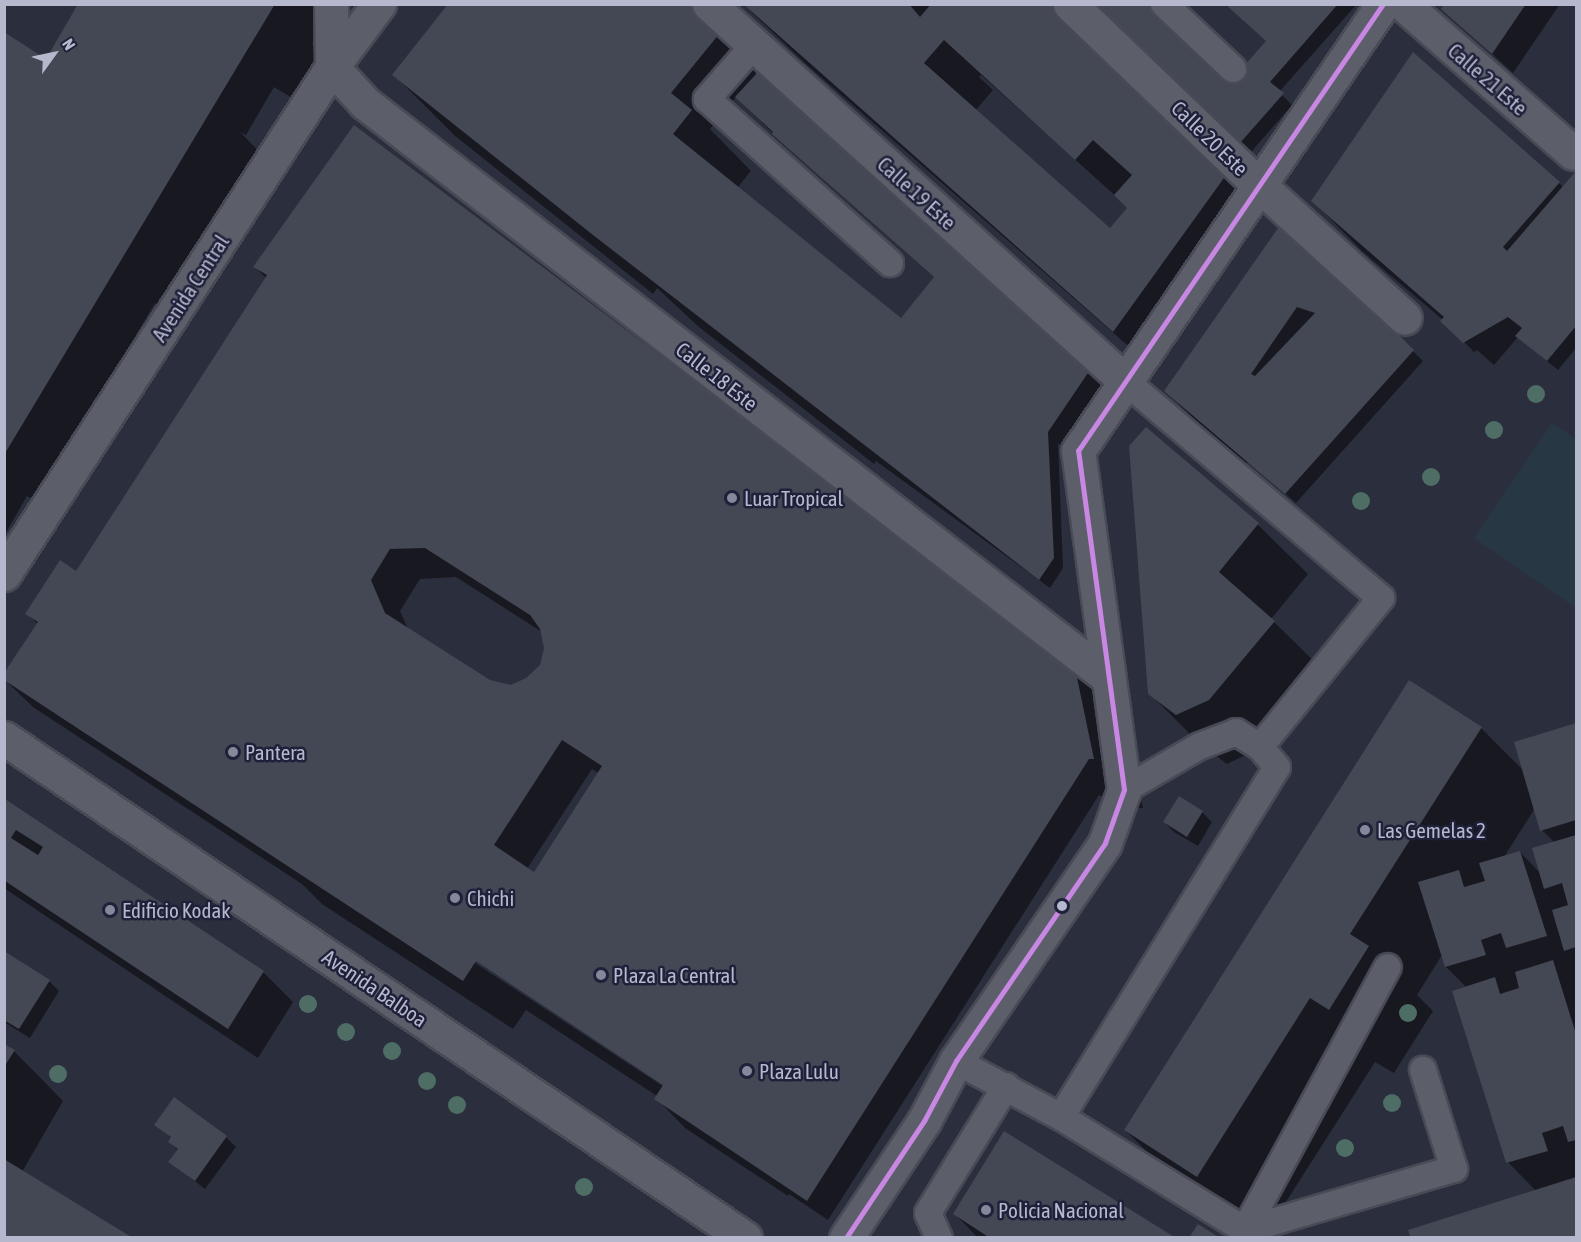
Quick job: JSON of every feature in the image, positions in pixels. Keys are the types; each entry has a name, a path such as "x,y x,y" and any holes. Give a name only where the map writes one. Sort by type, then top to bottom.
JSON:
{"street":[{"path":"331,4 332,67"},
{"name":"Avenida Central","path":"4,574 332,67 379,4"},
{"name":"Calle 19 Este","path":"710,4 1125,381"},
{"name":"Calle 20 Este","path":"1070,4 1259,185 1405,318"},
{"path":"846,1238 924,1121 956,1061 1105,843 1124,790 1078,452 1383,4"},
{"name":"Calle 21 Este","path":"1403,4 1573,153"},
{"name":"Calle 18 Este","path":"332,67 365,104 1109,678"},
{"name":"Avenida Balboa","path":"4,738 745,1238"}],"lane":[{"path":"1170,7 1233,69"},
{"path":"754,45 707,99 890,263"},
{"path":"1125,381 1381,598 1260,747"},
{"path":"1061,1118 1277,767 1260,747 1236,732 1200,746 1124,790"},
{"path":"1245,1230 1388,967"},
{"path":"956,1061 1006,1086 1061,1118 1245,1230 1455,1169 1423,1070"},
{"path":"939,1238 928,1213 1006,1086"}],"shaded area":[{"path":"1552,423 1576,439 1576,608 1474,538"}],"building":[{"path":"78,4 275,4 4,455 4,32 46,59"},
{"path":"448,4 695,4 724,28 671,93 692,110 673,134 901,318 934,277 772,134 773,132 735,97 757,73 1092,367 1048,432 1054,558 1039,580 593,235 392,75"},
{"path":"743,4 909,4 920,17 931,4 1052,4 1229,171 1113,332","holes":["944,40 1075,160 1093,140 1132,175 1114,195 1127,208 1110,228 924,63"]},
{"path":"1091,4 1149,4 1230,82 1266,41 1225,4 1338,4 1270,82 1284,93 1240,143"},
{"path":"1444,4 1526,4 1492,54 1441,9"},
{"path":"1413,52 1560,182 1503,247 1507,251 1576,171 1576,326 1547,361 1515,336 1522,328 1508,317 1463,343 1440,321 1444,317 1311,201"},
{"path":"354,125 1075,668 1094,759 1089,759 807,1201 654,1099 663,1085 476,961 463,981 4,680 4,673 38,622 25,614 60,560 76,571 267,275 253,267","holes":["425,548 530,615 540,629 544,648 540,665 526,678 511,685 490,680 385,613 371,580 390,549","562,740 602,766 534,872 494,845"]},
{"path":"1283,221 1414,350 1285,494 1164,391","holes":["1297,307 1315,313 1255,376 1251,374"]},
{"path":"1146,427 1259,523 1219,572 1275,621 1209,700 1176,715 1148,694 1129,446"},
{"name":"Las Gemelas 2","path":"1409,680 1482,727 1350,934 1369,946 1329,1010 1310,998 1197,1177 1124,1130"},
{"path":"1576,723 1576,820 1540,831 1514,742"},
{"path":"1179,796 1203,811 1187,837 1163,822"},
{"name":"Edificio Kodak","path":"5,799 264,971 228,1029 5,881","holes":["16,830 43,847 38,855 11,838"]},
{"path":"1576,835 1576,947 1564,951 1552,910 1568,905 1562,883 1544,889 1532,848"},
{"path":"1520,851 1547,936 1506,948 1501,933 1481,940 1486,955 1445,967 1418,882 1459,870 1464,887 1485,881 1479,863"},
{"path":"4,951 50,980 19,1029 4,1020"},
{"path":"1553,960 1576,1034 1576,1140 1568,1142 1563,1126 1542,1133 1548,1151 1506,1163 1452,991 1495,977 1500,994 1519,988 1515,972"},
{"path":"4,1044 15,1050 4,1067"},
{"path":"174,1097 227,1136 195,1181 168,1162 178,1149 168,1142 171,1137 154,1125"},
{"path":"1004,1131 1176,1238 990,1238 953,1214"},
{"path":"4,1159 133,1238 4,1238"},
{"path":"1576,1177 1576,1238 1411,1238 1408,1230"},
{"path":"1198,1224 1220,1238 1189,1238"}],"transit line":[{"path":"846,1238 924,1121 956,1061 1105,843 1124,790 1078,451 1383,4"}],"place":[{"name":"Luar Tropical","path":"732,498"},
{"name":"Pantera","path":"233,752"},
{"name":"Las Gemelas 2","path":"1365,830"},
{"name":"Chichi","path":"455,898"},
{"name":"Edificio Kodak","path":"110,910"},
{"name":"Plaza La Central","path":"601,975"},
{"name":"Plaza Lulu","path":"747,1071"},
{"name":"Policia Nacional","path":"986,1210"}]}
